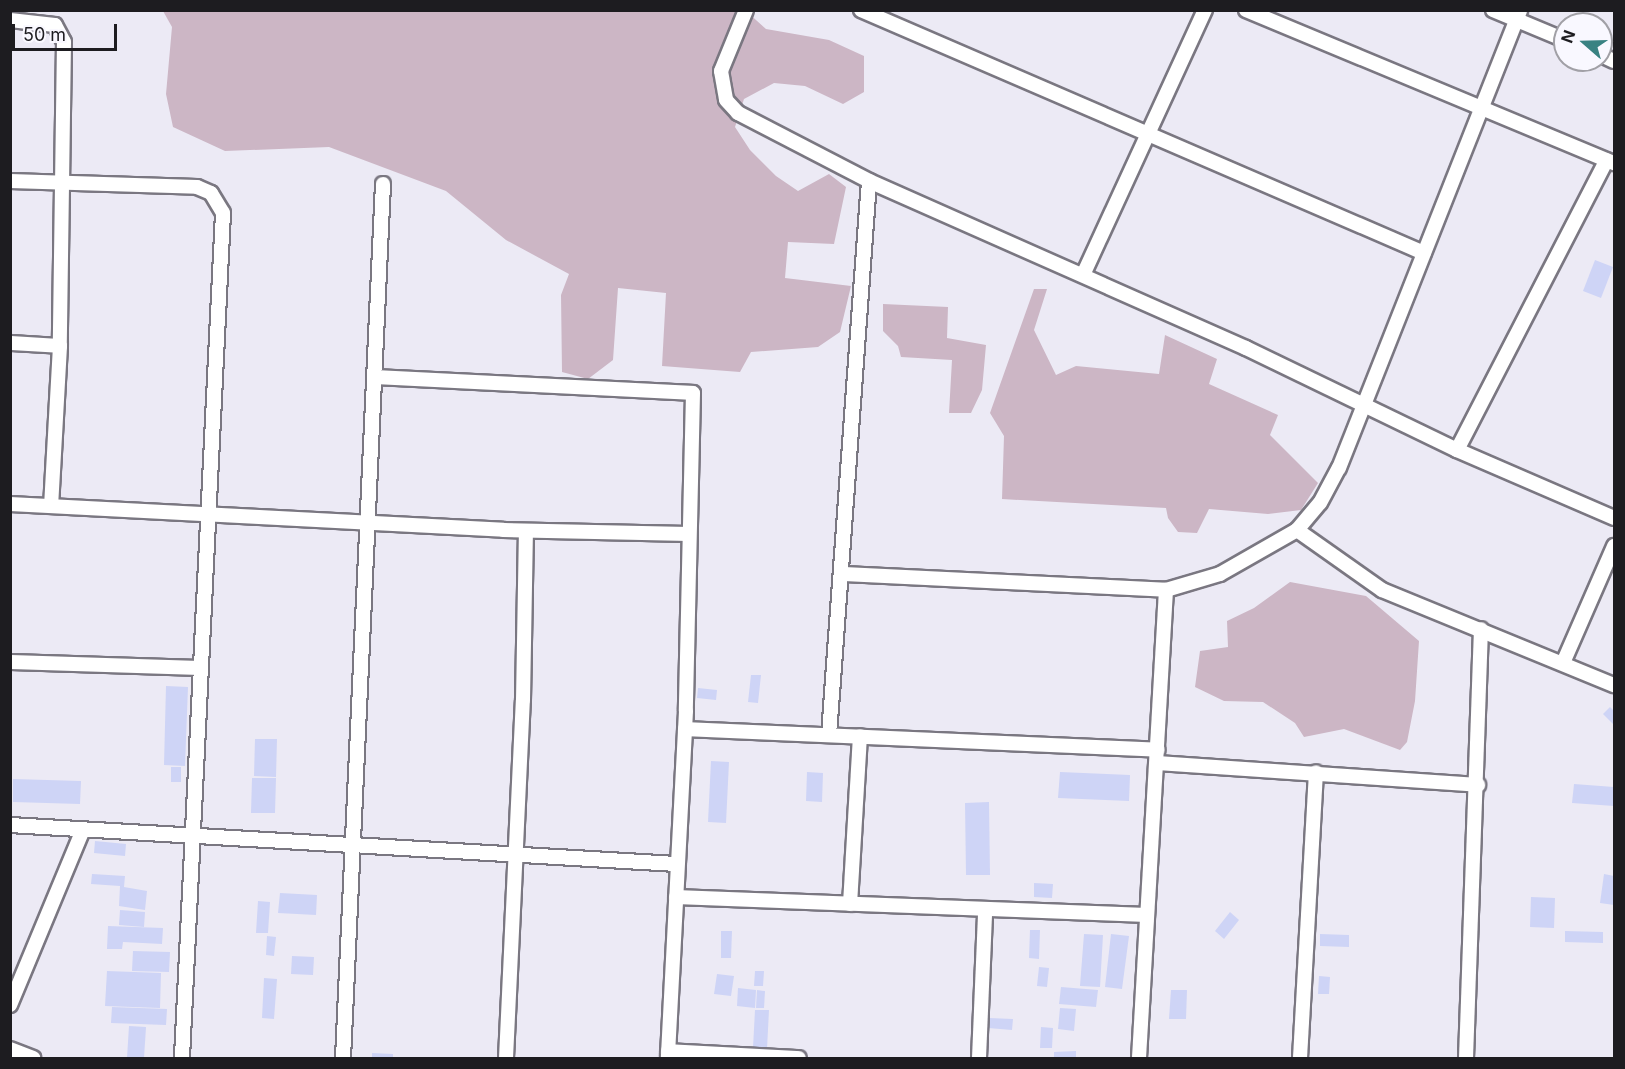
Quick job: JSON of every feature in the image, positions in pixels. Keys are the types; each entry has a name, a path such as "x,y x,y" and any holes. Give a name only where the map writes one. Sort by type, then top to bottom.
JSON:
{"street":[{"path":"746,10 721,70 726,100 738,113 869,181 1083,275 1456,450 1614,518"},
{"path":"861,10 1148,138 1424,254"},
{"path":"1083,275 1205,10"},
{"path":"1246,10 1479,109 1611,161 1456,450"},
{"path":"1493,10 1519,15 1553,33"},
{"path":"844,574 1166,590 1220,574 1297,530 1330,487 1424,254 1479,109 1519,15"},
{"path":"10,20 46,21 61,32 64,42 64,182 60,346 51,507"},
{"path":"10,181 197,187 211,193 219,202 223,213 182,1059"},
{"path":"830,735 844,574 869,181"},
{"path":"343,1059 351,845 377,377 383,184"},
{"path":"10,343 60,346"},
{"path":"377,377 693,393 685,729 668,1055 799,1059"},
{"path":"10,504 525,531 688,534"},
{"path":"1297,530 1382,590 1614,685"},
{"path":"506,1059 513,855 523,700 525,531"},
{"path":"1563,663 1614,546"},
{"path":"1139,1059 1166,590"},
{"path":"1466,1059 1478,785 1481,629"},
{"path":"10,662 201,668"},
{"path":"685,729 860,736 1157,757 1478,785"},
{"path":"850,904 860,736"},
{"path":"1300,1059 1316,772"},
{"path":"10,825 677,864"},
{"path":"10,1005 83,830"},
{"path":"676,897 985,912 1147,915"},
{"path":"979,1059 985,912"},
{"path":"10,1048 33,1059"}],"shaded area":[{"path":"163,11 746,11 766,29 829,40 864,56 864,92 843,104 805,86 774,83 744,99 735,127 750,150 776,176 798,191 829,174 846,187 834,244 788,242 785,278 851,286 840,332 818,347 751,352 740,372 662,366 666,293 618,288 613,360 588,379 562,372 561,295 569,274 506,240 446,191 329,147 225,151 173,127 166,94 172,27"},
{"path":"1034,289 1047,289 1034,330 1056,375 1076,366 1159,374 1165,335 1217,359 1209,384 1278,415 1270,435 1318,483 1301,510 1268,514 1209,509 1197,533 1178,532 1168,518 1166,508 1002,499 1004,436 990,413"},
{"path":"883,304 948,307 947,338 986,345 982,390 971,413 949,413 952,360 901,357 898,346 883,331"},
{"path":"1290,582 1366,596 1419,641 1415,701 1407,742 1400,750 1344,729 1304,737 1295,723 1263,702 1224,701 1195,687 1200,651 1228,647 1227,621 1254,608"}],"building":[{"path":"1595,260 1613,267 1601,298 1583,291"},
{"path":"751,675 761,675 758,703 748,702"},
{"path":"166,686 188,687 185,766 164,765"},
{"path":"698,688 717,690 716,700 697,698"},
{"path":"1610,707 1614,711 1614,725 1603,714"},
{"path":"255,739 277,739 276,777 254,776"},
{"path":"711,761 729,762 726,823 708,822"},
{"path":"171,767 181,767 181,782 171,782"},
{"path":"807,772 823,773 822,802 806,801"},
{"path":"1060,772 1130,775 1129,801 1058,798"},
{"path":"252,778 276,778 275,813 251,813"},
{"path":"13,779 81,781 80,804 13,802"},
{"path":"1574,784 1614,787 1614,806 1572,803"},
{"path":"989,802 990,875 966,875 965,803"},
{"path":"95,841 126,844 125,856 94,853"},
{"path":"92,874 125,876 124,887 147,891 145,910 119,906 120,886 91,884"},
{"path":"1604,874 1614,876 1614,905 1600,903"},
{"path":"1034,883 1053,884 1052,898 1034,897"},
{"path":"280,893 317,895 316,915 278,913"},
{"path":"1531,897 1555,898 1554,928 1530,927"},
{"path":"258,901 270,902 268,933 256,933"},
{"path":"120,910 145,912 144,927 119,925"},
{"path":"1230,912 1239,920 1224,939 1215,931"},
{"path":"108,926 163,928 162,944 123,942 122,949 107,949"},
{"path":"1030,930 1040,930 1039,959 1029,958"},
{"path":"721,931 732,931 731,958 721,958"},
{"path":"1565,931 1603,932 1603,943 1565,942"},
{"path":"1084,934 1103,935 1100,987 1080,986"},
{"path":"1111,934 1129,936 1122,989 1105,987"},
{"path":"1320,934 1349,935 1349,947 1320,946"},
{"path":"267,936 276,937 274,956 266,955"},
{"path":"133,951 170,952 169,972 132,971"},
{"path":"292,956 314,957 313,975 291,974"},
{"path":"1039,967 1049,968 1047,987 1037,986"},
{"path":"107,971 161,973 160,1008 105,1006"},
{"path":"755,971 764,971 763,986 754,986"},
{"path":"717,974 734,976 731,996 714,994"},
{"path":"1319,976 1330,977 1329,994 1318,994"},
{"path":"264,978 277,979 274,1019 262,1018"},
{"path":"1061,987 1098,990 1096,1007 1059,1004"},
{"path":"738,988 756,990 755,1008 737,1006"},
{"path":"757,990 765,991 764,1008 756,1008"},
{"path":"1171,990 1187,990 1186,1019 1169,1019"},
{"path":"112,1007 167,1009 166,1025 111,1023"},
{"path":"1060,1008 1076,1009 1074,1031 1058,1029"},
{"path":"755,1010 769,1010 767,1049 753,1048"},
{"path":"989,1018 1013,1019 1012,1030 988,1028"},
{"path":"129,1026 146,1027 144,1058 127,1058"},
{"path":"1041,1027 1053,1028 1052,1048 1040,1048"},
{"path":"1076,1051 1076,1058 1054,1058 1054,1052"},
{"path":"372,1053 393,1054 393,1058 372,1058"}]}
